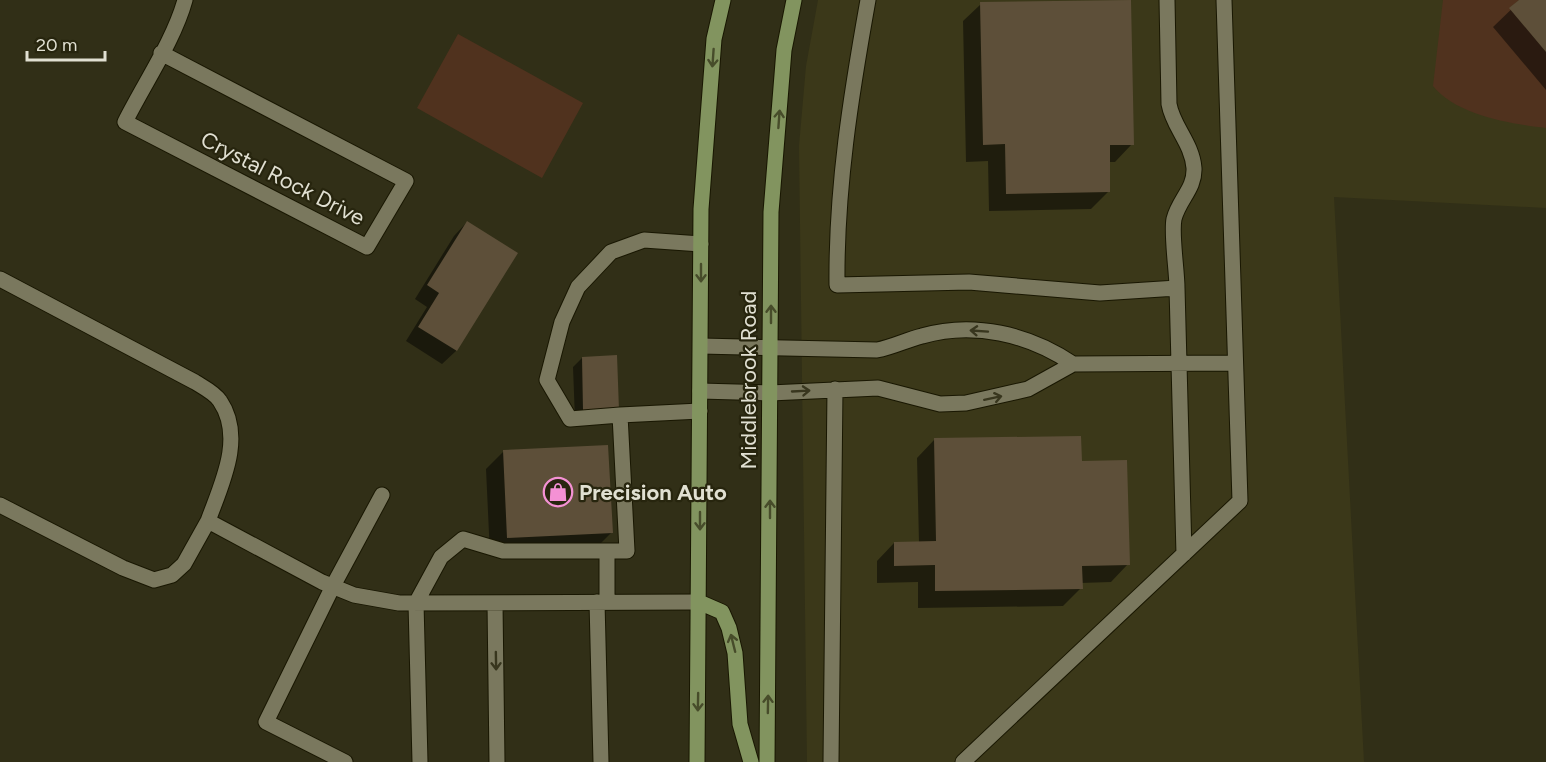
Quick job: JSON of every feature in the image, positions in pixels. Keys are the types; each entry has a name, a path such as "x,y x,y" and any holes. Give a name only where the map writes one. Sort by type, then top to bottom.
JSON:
{"main road":[{"path":"697,762 701,244 714,39 723,0"},
{"name":"Middlebrook Road","path":"768,762 771,212 784,50 794,0"},
{"path":"699,602 722,612 729,628 735,652 740,724 751,762"}],"street":[{"name":"Crystal Rock Drive","path":"161,53 406,181 366,247 125,122 161,53 185,0"},
{"path":"868,0 849,105 836,228 837,285 969,282 1100,293 1177,288"},
{"path":"1167,0 1168,104 1171,118 1190,148 1194,165 1194,178 1190,191 1174,219 1184,554"},
{"path":"963,762 1240,501 1224,0"},
{"path":"700,411 570,418 547,380 562,322 578,287 611,252 644,240 701,244"},
{"path":"0,279 195,381 219,400 231,424 230,449 208,521 184,564 172,575 154,580 123,568 0,505"},
{"path":"701,346 877,350 901,345 920,336 951,330 983,330 1023,338 1050,349 1073,364"},
{"path":"700,391 771,393 878,388 940,404 966,403 1028,389 1073,364 1235,363"},
{"path":"831,762 835,390"},
{"path":"420,762 416,603 441,557 463,539 503,551 627,550 620,415"},
{"path":"345,762 266,722 333,586 382,495"},
{"path":"208,521 333,586 354,595 399,603 699,602"},
{"path":"601,762 602,602 607,551"},
{"path":"495,603 497,762"}],"shaded area":[{"path":"818,0 1546,0 1546,208 1334,197 1364,762 807,762 799,146 806,66"},
{"path":"1443,0 1519,0 1510,8 1546,52 1546,128 1501,121 1470,111 1443,96 1433,86"},
{"path":"458,34 583,103 542,178 417,108"}],"building":[{"path":"1131,0 1134,145 1110,145 1110,192 1006,194 1005,144 983,145 980,2"},
{"path":"1519,0 1546,0 1546,52 1509,8"},
{"path":"467,221 518,253 457,351 418,327 439,293 427,285"},
{"path":"617,355 619,410 583,411 582,357"},
{"path":"1081,436 1082,461 1127,460 1130,565 1082,566 1083,589 935,591 935,565 894,566 894,542 936,541 934,438"},
{"name":"Precision Auto","path":"608,445 613,533 507,538 503,450"}],"place":[{"name":"Precision Auto","path":"558,492"}]}
